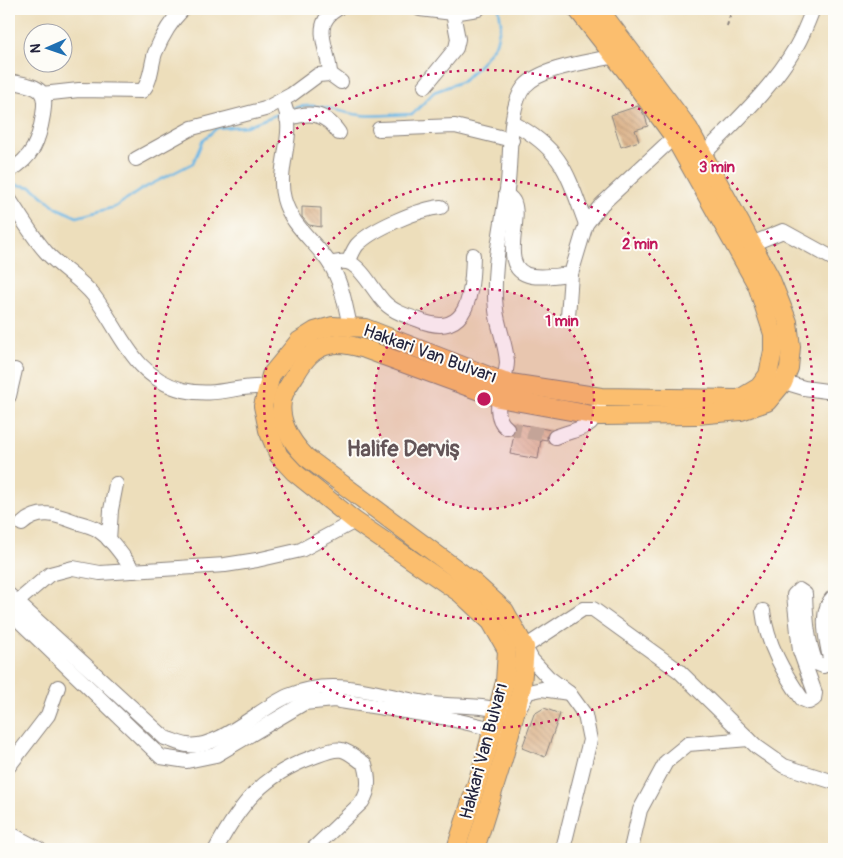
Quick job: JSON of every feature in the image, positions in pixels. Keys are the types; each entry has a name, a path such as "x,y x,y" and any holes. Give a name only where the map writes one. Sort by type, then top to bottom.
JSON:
{"main road":[{"name":"Hakkari Van Bulvarı","path":"577,9 674,138 746,246"},
{"name":"Hakkari Van Bulvarı","path":"475,849 511,732 522,686 525,647 505,611 471,580 306,457 294,445 286,429 282,410 284,395 305,359 315,351 331,344 350,345 598,416 697,415 741,411 767,402 775,379 772,365 773,334 746,246 704,154 678,114 598,9"},
{"name":"Hakkari Van Bulvarı","path":"456,849 493,729 505,682 507,650 491,622 460,593 355,521 294,472 279,456 268,430 262,406 271,375 299,341 324,328 350,326 365,328 502,390 601,397 739,399 775,379"}],"street":[{"path":"42,94 86,89 142,91 147,85 155,55 163,36 183,9"},
{"path":"337,9 327,16 322,30 336,78 321,74 314,76 285,110 282,185 284,199 299,226 330,264 340,287 350,326"},
{"path":"420,9 453,13 478,9"},
{"path":"704,154 758,98 787,61 802,37 813,9"},
{"path":"425,86 456,48 458,39 453,13"},
{"path":"506,428 500,419 502,390 507,371 506,354 496,311 496,278 513,123 519,96 532,80 565,67 614,56"},
{"path":"9,171 27,158 39,138 45,103 42,94 37,88 10,86"},
{"path":"136,159 192,128 265,109 316,114 331,121 339,132"},
{"path":"513,123 536,136 556,154 572,186 586,224"},
{"path":"379,129 455,126 512,140"},
{"path":"568,317 571,274 586,224 602,204 674,138"},
{"path":"506,194 514,200 516,208 512,237 514,259 521,271 532,276 571,274"},
{"path":"9,199 46,252 93,295 142,369 158,380 182,390 206,394 250,386 266,387"},
{"path":"348,262 357,245 384,228 416,212 441,207"},
{"path":"746,246 783,231 834,259"},
{"path":"330,264 341,261 348,262 355,266 373,290 392,308 424,322 444,326 458,318 467,305 472,290 473,255"},
{"path":"9,396 15,370"},
{"path":"775,379 804,388 834,392"},
{"path":"555,437 592,423 598,416 601,397"},
{"path":"109,540 111,510 116,484"},
{"path":"22,524 39,514 60,515 98,529 134,571"},
{"path":"11,603 50,574 72,568 100,573 224,565 301,550 355,521"},
{"path":"763,611 769,640 778,660 802,699 809,702 814,699 815,693 800,651 794,595 801,590 805,594 806,625 811,648 816,663 823,666 828,664 830,659 826,619 829,602 834,596"},
{"path":"11,603 165,738 189,745 219,739 288,696 321,688 355,687 432,704 498,708 515,715 528,692 542,689 569,693"},
{"path":"11,603 161,757 187,761 216,755 304,703 334,700 442,717 511,732"},
{"path":"563,849 590,740 586,716 569,693 548,677 532,660 525,647 566,618 583,609 593,609 680,671 749,739 784,766 834,782"},
{"path":"9,766 48,715 58,687"},
{"path":"631,849 640,810 666,762 688,744 749,739"},
{"path":"216,849 234,816 252,794 273,776 300,762 330,751 341,750 365,764 368,775 368,793 362,802 313,849"},
{"path":"9,833 39,849"}],"path":[{"path":"727,26 732,9"}],"building":[{"path":"638,106 645,116 648,126 635,130 639,141 621,147 611,115"},
{"path":"302,207 321,208 321,227 309,225 302,217"},
{"path":"514,423 551,430 547,435 547,440 541,439 538,459 510,454 515,430"},
{"path":"544,708 560,714 545,757 522,748 534,714"}],"waterway":[{"path":"291,109 318,106 367,116 413,114 434,92 463,81 481,63 496,43 501,23 499,9"},
{"path":"11,184 32,187 57,208 77,217 115,207 142,189 193,163 203,140 217,128 246,126 281,113"}],"tunnel":[{"path":"507,428 555,437"}],"district":[{"name":"Halife Derviş","path":"403,449"}]}
